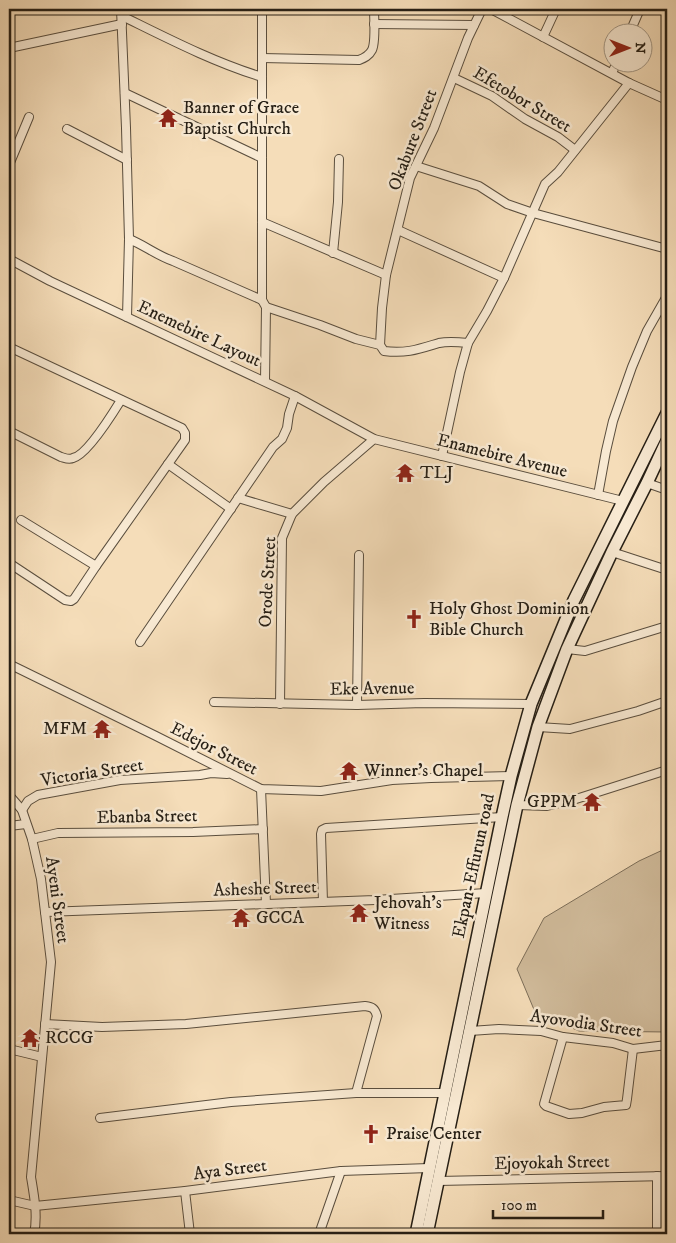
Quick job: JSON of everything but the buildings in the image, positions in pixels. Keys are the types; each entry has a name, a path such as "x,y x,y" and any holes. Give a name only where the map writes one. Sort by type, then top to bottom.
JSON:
{"main road":[{"name":"Ekpan-Effurun road","path":"416,1234 502,817 531,704 574,600 667,413"},
{"path":"427,1234 517,805 538,728 567,649 612,552 648,484 667,440"}],"street":[{"path":"262,9 262,222 265,382"},
{"path":"262,58 359,60 364,58 372,50 374,9"},
{"name":"Okabure Street","path":"380,345 386,275 410,178 434,128 468,38 482,9"},
{"path":"491,9 629,83 667,100"},
{"path":"543,37 556,9"},
{"path":"634,22 640,9"},
{"path":"9,48 122,16 174,42 242,71 262,77"},
{"path":"122,16 129,239 127,317"},
{"path":"374,24 474,25"},
{"name":"Efetobor Street","path":"454,78 492,96 526,119 558,137 575,150"},
{"path":"442,456 468,343 488,311 504,278 545,184 558,172 629,83"},
{"path":"124,93 262,158"},
{"path":"9,165 29,117"},
{"path":"67,129 127,160"},
{"path":"333,252 338,202 338,160"},
{"path":"416,166 479,186 507,204 532,214 667,249"},
{"path":"262,222 386,275"},
{"path":"398,230 504,278"},
{"path":"129,239 143,245 163,258 174,261 264,303 356,338 380,345 384,351 395,353 410,352 441,343 468,343"},
{"name":"Enemebire Layout","path":"9,259 50,281 295,396 374,439"},
{"path":"598,495 613,421 647,331 667,296"},
{"path":"9,347 182,428 185,433 184,440 168,464 74,599 71,601 65,600 9,562"},
{"path":"140,642 273,447 282,439 287,428 295,396"},
{"path":"9,431 61,457 67,459 74,458 80,455 107,423 121,400"},
{"name":"Enamebire Avenue","path":"374,439 623,501"},
{"name":"Orode Street","path":"280,704 282,538 292,514 324,482 374,439"},
{"path":"168,464 231,509"},
{"path":"648,484 667,490"},
{"path":"238,498 292,514"},
{"path":"20,520 96,566"},
{"path":"612,552 667,570"},
{"path":"357,706 359,555"},
{"path":"567,649 585,651 667,626"},
{"name":"Edejor Street","path":"9,664 261,789 321,791 392,780 511,776"},
{"path":"538,728 570,729 638,711 667,701"},
{"name":"Eke Avenue","path":"214,702 357,706 424,703 531,704"},
{"path":"517,805 548,806 667,770"},
{"name":"Victoria Street","path":"22,810 28,801 38,795 120,780 211,773 232,774"},
{"path":"261,789 266,904"},
{"path":"9,795 22,810"},
{"name":"Ayeni Street","path":"22,810 32,839 41,879 50,962 31,1177 35,1206 34,1234"},
{"path":"323,902 321,834 322,830 326,828 502,817"},
{"path":"9,826 26,824"},
{"name":"Ebanba Street","path":"32,839 58,833 263,829"},
{"name":"Asheshe Street","path":"45,912 323,902 486,893"},
{"path":"45,1024 102,1028 186,1024 365,1006 374,1008 377,1016 356,1093"},
{"name":"Ayovodia Street","path":"470,1031 499,1029 541,1031 563,1037 613,1043 633,1049 667,1046"},
{"path":"563,1037 544,1104 569,1114 626,1105 633,1049"},
{"path":"9,1049 42,1057"},
{"path":"100,1118 231,1102 356,1093 445,1093"},
{"name":"Aya Street","path":"9,1200 35,1206 184,1191 341,1171 429,1168"},
{"path":"319,1234 341,1171"},
{"path":"656,1234 657,1176"},
{"name":"Ejoyokah Street","path":"438,1181 667,1176"},
{"path":"184,1191 190,1234"}],"shaded area":[{"path":"667,848 667,1032 579,1031 535,1012 517,969 544,918 639,861"}],"place":[{"name":"Banner of Grace Baptist Church","path":"168,118"},
{"name":"TLJ","path":"405,473"},
{"name":"Holy Ghost Dominion Bible Church","path":"414,619"},
{"name":"MFM","path":"102,729"},
{"name":"Winner's Chapel","path":"349,771"},
{"name":"GPPM","path":"592,802"},
{"name":"Jehovah's Witness","path":"359,913"},
{"name":"GCCA","path":"241,918"},
{"name":"RCCG","path":"30,1038"},
{"name":"Praise Center","path":"371,1134"}]}
